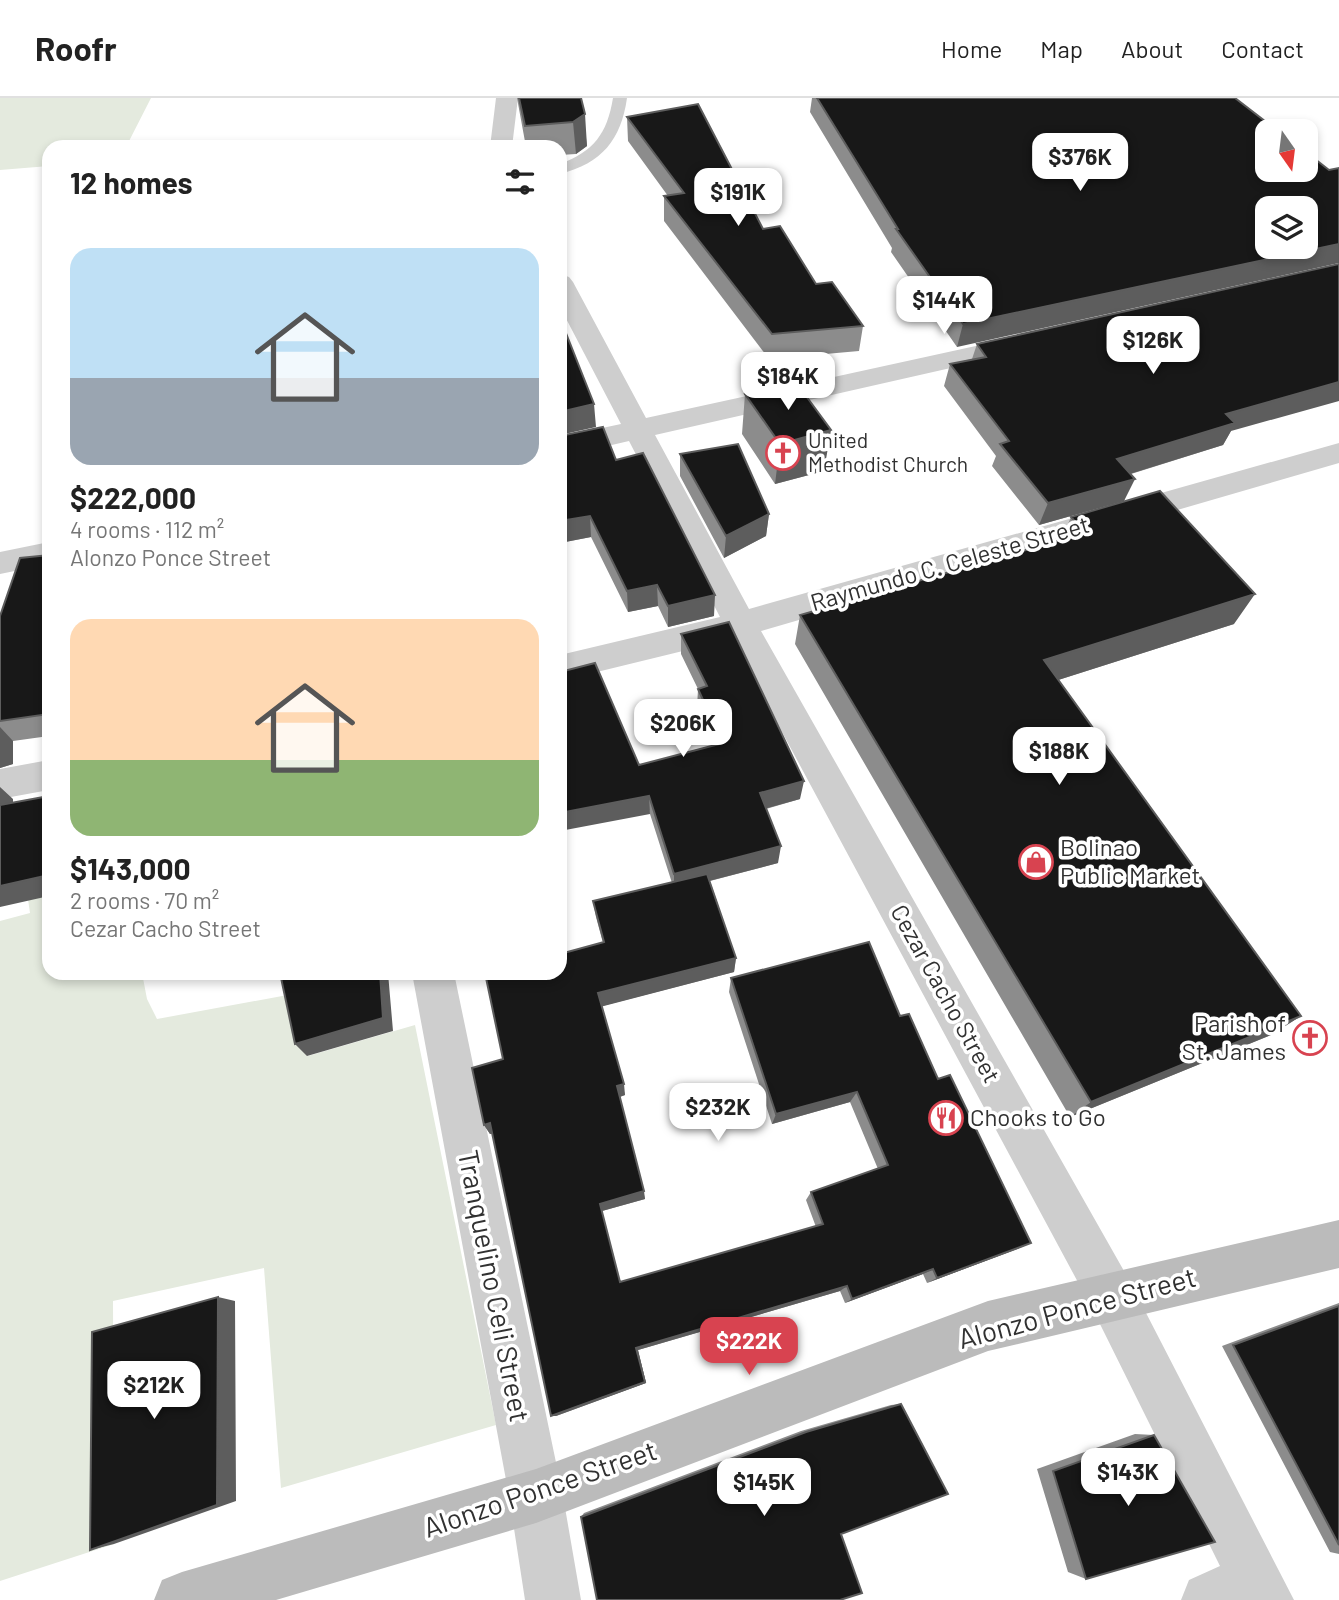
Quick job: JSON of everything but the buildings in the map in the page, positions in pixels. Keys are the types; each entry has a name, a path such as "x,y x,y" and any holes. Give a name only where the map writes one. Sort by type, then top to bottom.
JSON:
{"street":[{"path":"502,140 507,98"},
{"name":"Cezar Cacho Street","path":"567,296 741,624 1111,1295 1243,1593"},
{"path":"567,445 1055,336"},
{"name":"Raymundo C. Celeste Street","path":"567,666 741,624 1339,453"},
{"path":"0,562 42,554"},
{"path":"0,784 42,776"},
{"name":"Tranquelino Celi Street","path":"434,980 536,1496 553,1600"},
{"name":"Alonzo Ponce Street","path":"182,1600 536,1496 988,1326 1111,1295 1339,1244"}],"lane":[{"path":"567,167 584,161 612,137 620,98"}],"shaded area":[{"path":"0,98 151,98 130,140 42,140 42,167 0,170"},
{"path":"42,862 42,980 143,980 147,999 157,1019 293,994 308,1056 415,1025 496,1425 281,1488 264,1268 113,1301 114,1544 0,1581 0,921 30,913 23,865"}],"place":[{"name":"United Methodist Church","path":"783,453"},
{"name":"Bolinao Public Market","path":"1036,862"},
{"name":"Parish of St. James","path":"1310,1038"},
{"name":"Chooks to Go","path":"946,1118"}]}
